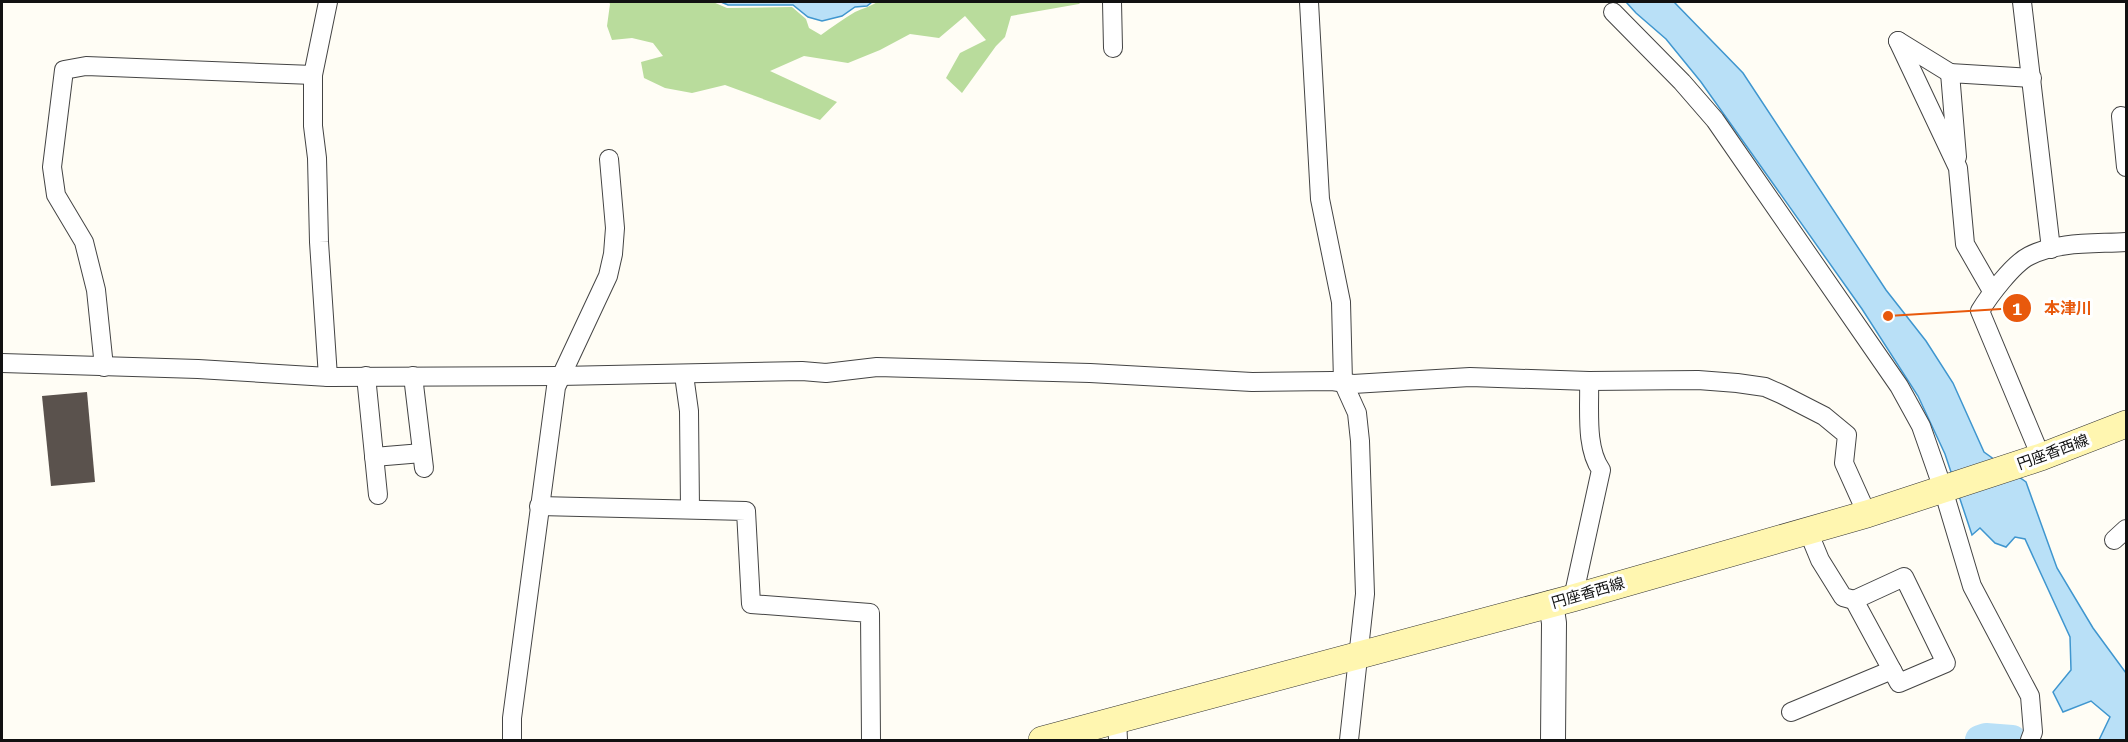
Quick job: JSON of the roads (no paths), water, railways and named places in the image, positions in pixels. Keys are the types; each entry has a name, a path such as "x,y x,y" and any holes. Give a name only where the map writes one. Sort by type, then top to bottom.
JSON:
{"main road":[{"name":"円座香西線","path":"1059,738 1118,730 1358,655 1562,601 1866,514 2041,457 2127,424"}],"street":[{"path":"328,2 313,75 312,126 317,158 319,242 328,377"},
{"path":"1112,2 1113,48"},
{"path":"1308,2 1320,199 1341,303 1343,382 1357,413 1360,441 1365,594 1349,741"},
{"path":"2022,2 2051,249"},
{"path":"1612,12 1683,82 1715,120 1899,386 1921,426 1943,489 1972,586 2030,696 2031,736"},
{"path":"1958,168 1898,41 1950,73 2032,78"},
{"path":"104,367 96,290 84,242 56,195 52,167 64,70 86,66 313,75"},
{"path":"1950,73 1965,244 1992,291"},
{"path":"2121,116 2127,167"},
{"path":"512,741 512,718 556,387 608,276 613,254 615,228 609,159"},
{"path":"2041,457 1980,311 1992,291 2028,256 2051,249 2127,242"},
{"path":"2,363 198,369 328,377 684,375 802,371 826,373 877,368 1090,373 1252,382 1343,382 1353,384 1470,377 1589,381 1698,380 1737,383 1765,387 1781,394 1824,416 1847,435 1844,463 1866,514"},
{"path":"684,375 689,411 690,509"},
{"path":"366,376 378,495"},
{"path":"374,457 423,460 413,376"},
{"path":"1552,741 1554,623 1601,470 1595,461 1590,442 1589,381"},
{"path":"540,506 746,511 751,604 870,613 871,741"},
{"path":"1808,531 1820,560 1843,597 1854,600 1904,577 1946,663 1899,683 1854,600"},
{"path":"1791,712 1892,670"}],"water":[{"path":"721,2 872,2 867,6 855,7 842,16 822,21 808,17 793,5 728,5"},
{"path":"1626,2 1674,2 1743,73 1886,290 1926,341 1953,383 1984,452 2026,482 2057,568 2093,628 2126,673 2126,740 2099,740 2110,717 2091,701 2063,712 2053,692 2071,670 2070,637 2025,539 2015,537 2006,547 1995,543 1980,528 1972,535 1945,454 1918,396 1862,309 1701,82 1666,39"}],"waterway":[{"path":"1980,740 1986,738 2012,740"}],"place":[{"name":"本津川","path":"1888,316"}]}
